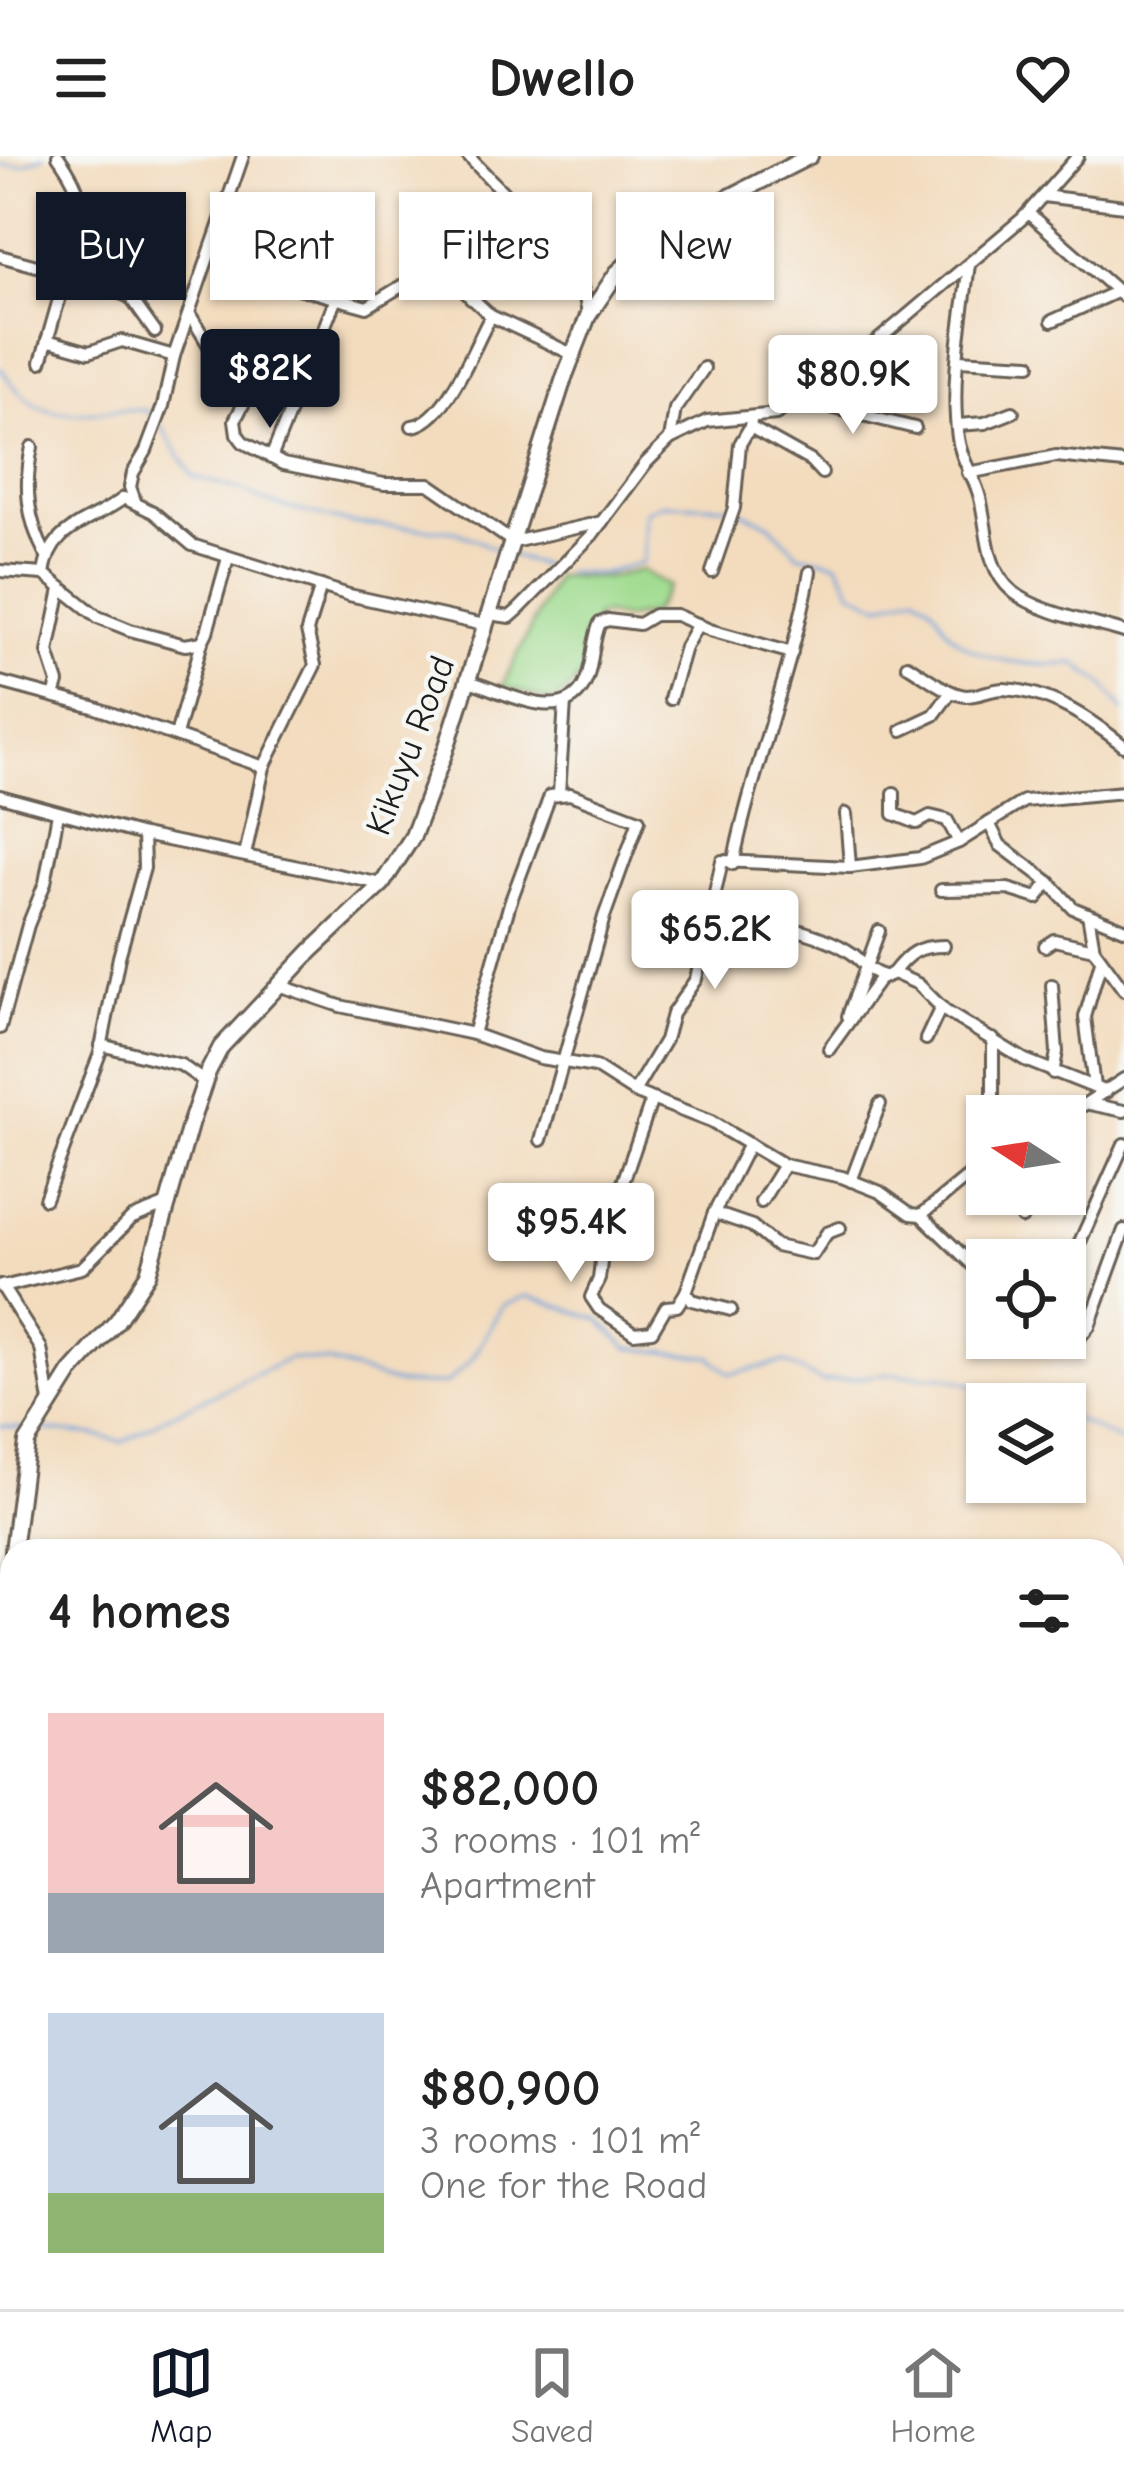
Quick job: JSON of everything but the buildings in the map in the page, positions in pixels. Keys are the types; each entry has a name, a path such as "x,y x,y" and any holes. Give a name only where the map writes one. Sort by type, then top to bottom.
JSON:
{"main road":[{"name":"Kikuyu Road","path":"14,1539 28,1442 50,1402 136,1296 148,1274 205,1082 221,1047 382,884 413,836 588,316 617,273 663,231 780,163 810,156"}],"street":[{"path":"58,156 79,192"},
{"path":"135,501 130,487 133,473 158,422 174,356 243,156"},
{"path":"468,156 503,192"},
{"path":"44,574 46,555 58,537 124,499 153,512 184,541 228,558 321,586 486,620 510,617 603,522 670,439 707,421 751,422 802,400 890,332 1028,213 1078,156"},
{"path":"1042,196 1124,206"},
{"path":"1028,213 1121,294 1052,321"},
{"path":"0,256 36,264"},
{"path":"969,264 958,360 957,425 968,473 976,485 988,549 1004,584 1017,596 1124,632"},
{"path":"348,300 367,307 399,287"},
{"path":"41,362 59,300"},
{"path":"132,300 155,332"},
{"path":"271,458 335,300"},
{"path":"472,300 490,316 572,354"},
{"path":"586,300 588,316"},
{"path":"189,313 244,403 235,420 237,434 271,458 384,484 429,484 510,550 603,522"},
{"path":"412,426 427,422 444,402 490,316"},
{"path":"47,340 89,352 122,341 174,356"},
{"path":"958,360 1030,364"},
{"path":"670,439 674,409 704,368"},
{"path":"802,400 915,428"},
{"path":"957,425 985,423 1013,412"},
{"path":"751,422 822,473"},
{"path":"712,572 734,508 740,444 751,422"},
{"path":"32,447 26,485 33,527 46,555"},
{"path":"968,473 1056,456 1124,463"},
{"path":"176,736 228,558"},
{"path":"0,571 44,574 98,617 130,631 185,645 202,642"},
{"path":"733,863 748,792 765,754 810,572"},
{"path":"245,855 264,766 315,665 308,631 321,586"},
{"path":"54,696 58,683 48,652 61,589"},
{"path":"468,681 545,704 565,703 583,687 604,620 639,624 664,614 792,653"},
{"path":"670,699 685,646 698,624"},
{"path":"907,664 951,692 974,695 1004,689 1044,697 1070,708 1124,746"},
{"path":"0,682 264,766"},
{"path":"902,730 934,715 951,692"},
{"path":"560,793 565,703"},
{"path":"634,1092 665,1040 672,1014 696,979 722,861 850,867 920,858 959,842 1024,801 1124,792"},
{"path":"473,1034 510,903 550,796 560,793 639,820 604,916 541,1140"},
{"path":"894,793 898,818 917,823 925,816 946,820 959,842"},
{"path":"0,796 143,836 382,884"},
{"path":"0,1028 28,925 45,883 58,813"},
{"path":"846,814 850,867"},
{"path":"989,823 1000,845 1049,881 1073,908 1124,929"},
{"path":"45,1199 101,1045 144,868 143,836"},
{"path":"940,890 1008,889 1037,898 1049,881"},
{"path":"1088,914 1094,949 1124,990"},
{"path":"771,922 853,954 864,968 918,984 941,1007 1024,1060 1100,1090"},
{"path":"846,1025 879,931"},
{"path":"1045,946 1061,940 1094,949"},
{"path":"829,1049 911,951 944,946"},
{"path":"1100,1090 1085,1017 1101,961"},
{"path":"278,985 340,1006 473,1034 595,1067 634,1092 711,1122 784,1165 851,1180 880,1192 911,1214 921,1215 966,1259"},
{"path":"1052,985 1057,1052 1053,1073"},
{"path":"926,1039 941,1007"},
{"path":"993,1040 993,1095"},
{"path":"101,1045 181,1065 205,1082"},
{"path":"1086,1106 1100,1090 1124,1079"},
{"path":"652,1100 604,1237 599,1279 591,1297 598,1309 634,1333 652,1331 666,1307 676,1306 686,1292 714,1213 749,1144"},
{"path":"851,1180 880,1104"},
{"path":"1090,1104 1124,1111"},
{"path":"1081,1239 1124,1144"},
{"path":"761,1202 784,1165"},
{"path":"921,1215 966,1177"},
{"path":"50,1402 41,1348 1,1286 82,1268 132,1218 170,1204"},
{"path":"714,1213 752,1226 776,1246 813,1254 827,1233 840,1228"},
{"path":"1086,1329 1124,1230"},
{"path":"686,1292 692,1300 731,1310"}],"green space":[{"path":"641,570 669,586 652,613 625,619 596,616 585,665 565,693 553,702 502,686 556,576 605,578"}],"waterway":[{"path":"0,166 24,165 44,156"},
{"path":"0,367 16,389 49,410 146,410 153,417"},
{"path":"160,424 193,477 350,523 456,531 504,553"},
{"path":"565,572 601,574 643,562 645,511 662,504 730,506"},
{"path":"738,510 768,523 798,554 838,563 852,591 880,605 915,594 931,605 953,636 979,652 1027,664 1074,663 1103,684 1124,711"},
{"path":"513,556 550,568"},
{"path":"43,1430 123,1442 291,1358 328,1362 400,1384 446,1384 473,1358 502,1306 526,1296 599,1319 628,1348 711,1357 730,1374 784,1362 822,1382 888,1374 966,1383"},
{"path":"1086,1424 1124,1443"},
{"path":"0,1426 27,1429"}]}
